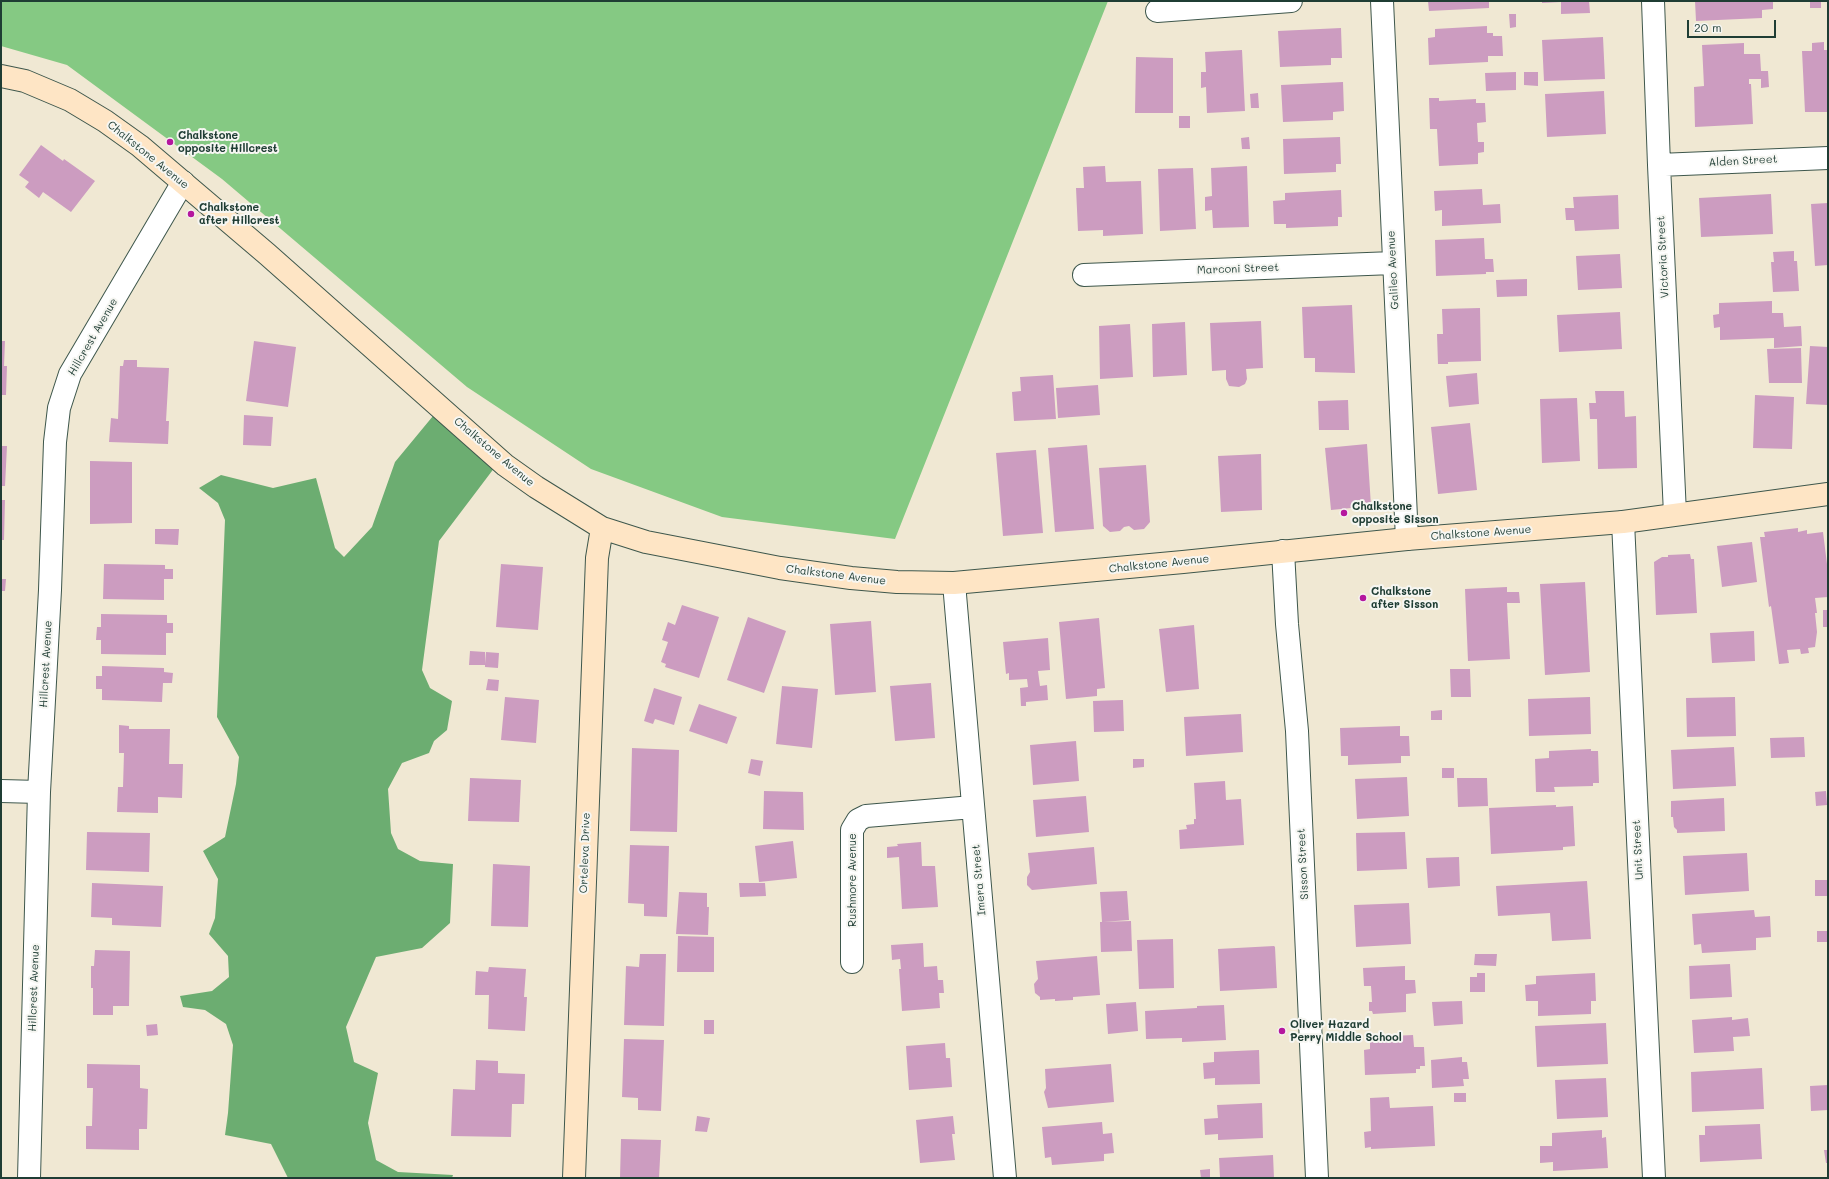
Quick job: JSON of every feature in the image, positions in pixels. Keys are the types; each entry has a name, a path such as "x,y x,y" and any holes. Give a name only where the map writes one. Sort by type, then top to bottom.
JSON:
{"main road":[{"name":"Chalkstone Avenue","path":"1,76 25,81 70,100 105,121 140,146 267,254 505,464 536,487 602,528 646,542 780,568 851,578 890,582 954,583 1407,539 1623,522 1828,494"},
{"name":"Orteleva Drive","path":"574,1178 596,574 602,528"}],"street":[{"path":"1157,11 1292,1"},
{"name":"Galileo Avenue","path":"1382,1 1407,539"},
{"name":"Victoria Street","path":"1653,1 1658,165 1675,514"},
{"name":"Alden Street","path":"1658,165 1828,158"},
{"name":"Hillcrest Avenue","path":"29,1178 39,792 50,590 55,442 59,408 70,374 182,182"},
{"name":"Marconi Street","path":"1084,275 1393,263"},
{"name":"Unit Street","path":"1623,522 1654,1178"},
{"name":"Sisson Street","path":"1283,551 1287,624 1297,731 1317,1178"},
{"name":"Imera Street","path":"954,583 1005,1178"},
{"path":"1,791 39,792"},
{"name":"Rushmore Avenue","path":"852,962 852,830 858,820 866,816 973,807"}],"green space":[{"path":"1,1 1108,1 895,539 722,517 591,469 467,387 222,179 67,65 1,46"},
{"path":"433,416 495,467 439,541 422,670 430,688 452,701 447,730 434,741 429,753 402,763 388,789 391,833 398,849 420,861 453,864 450,923 422,948 376,957 346,1027 354,1062 378,1073 368,1123 376,1160 398,1172 453,1175 452,1178 288,1178 271,1144 225,1135 233,1045 226,1024 205,1010 183,1007 180,996 212,991 229,977 228,956 209,934 215,918 218,879 203,851 225,837 236,784 239,757 217,717 225,520 218,503 199,488 221,475 273,488 316,478 335,548 344,557 372,527 395,462"}],"building":[{"path":"1428,1 1489,1 1489,8 1429,11"},
{"path":"1542,1 1589,1 1590,13 1561,14 1561,2 1542,3"},
{"path":"1695,1 1773,1 1773,9 1762,10 1762,18 1696,21"},
{"path":"1810,1 1821,1 1821,8 1810,8"},
{"path":"1509,14 1516,14 1516,27 1510,28"},
{"path":"1487,26 1487,33 1493,33 1493,36 1502,36 1503,56 1488,56 1488,62 1429,65 1428,38 1435,37 1435,29"},
{"path":"1341,28 1342,58 1331,58 1331,65 1280,67 1278,31"},
{"path":"1603,37 1605,79 1544,81 1542,40"},
{"path":"1824,42 1824,50 1828,50 1828,112 1805,112 1802,51 1812,51 1812,43"},
{"path":"1744,43 1744,54 1760,54 1761,71 1768,71 1769,87 1761,88 1761,79 1749,79 1749,84 1751,84 1753,124 1695,127 1694,87 1704,86 1702,45"},
{"path":"1242,50 1245,111 1207,113 1206,87 1201,88 1201,72 1206,72 1205,52"},
{"path":"1136,57 1173,58 1173,113 1135,113"},
{"path":"1516,72 1516,90 1486,91 1485,73"},
{"path":"1524,72 1538,72 1538,86 1524,85"},
{"path":"1343,82 1344,111 1333,112 1333,120 1283,122 1281,85"},
{"path":"1604,91 1606,134 1547,137 1545,94"},
{"path":"1258,93 1259,108 1251,108 1250,94"},
{"path":"1429,98 1439,98 1439,101 1476,99 1476,103 1485,103 1486,122 1477,123 1478,142 1484,142 1484,152 1478,153 1478,164 1439,166 1437,129 1430,129"},
{"path":"1179,116 1190,116 1190,128 1179,128"},
{"path":"1249,137 1250,149 1242,149 1241,138"},
{"path":"1340,137 1341,164 1336,164 1336,172 1284,174 1283,139"},
{"path":"41,145 95,181 71,212 43,192 39,198 25,187 29,182 19,175"},
{"path":"1105,166 1106,182 1141,181 1143,234 1103,236 1103,230 1078,231 1076,188 1084,188 1083,167"},
{"path":"1247,166 1249,227 1213,228 1212,210 1205,211 1205,197 1212,196 1211,168"},
{"path":"1193,168 1196,229 1160,231 1158,169"},
{"path":"1482,189 1483,205 1500,204 1501,223 1442,226 1442,210 1435,211 1434,191"},
{"path":"1341,190 1342,217 1338,217 1338,226 1286,228 1286,224 1274,224 1273,201 1285,200 1285,193"},
{"path":"1771,194 1773,234 1701,237 1699,198"},
{"path":"1618,195 1619,229 1575,231 1574,220 1566,220 1565,208 1574,208 1573,197"},
{"path":"1828,203 1828,265 1815,266 1811,204"},
{"path":"1484,238 1485,259 1493,259 1494,272 1486,272 1486,274 1436,276 1435,240"},
{"path":"1794,251 1794,261 1797,261 1799,291 1773,292 1771,262 1774,262 1773,252"},
{"path":"1620,254 1622,288 1578,290 1576,256"},
{"path":"1527,279 1527,296 1497,297 1496,280"},
{"path":"1772,301 1772,313 1783,313 1784,327 1801,326 1802,346 1774,348 1774,338 1720,340 1720,327 1714,328 1713,315 1719,314 1719,303"},
{"path":"1352,305 1355,373 1315,372 1315,358 1304,358 1302,307"},
{"path":"1480,308 1481,361 1448,362 1448,364 1438,364 1437,334 1443,334 1442,309"},
{"path":"1620,312 1622,349 1559,352 1557,315"},
{"path":"1261,321 1263,368 1246,369 1247,379 1245,384 1239,387 1229,386 1226,379 1226,370 1212,371 1210,323"},
{"path":"1185,322 1187,375 1153,377 1152,324"},
{"path":"1130,324 1133,377 1100,379 1099,326"},
{"path":"1,341 5,341 4,366 7,366 6,395 1,395"},
{"path":"254,341 296,347 288,407 246,401"},
{"path":"1810,346 1828,347 1828,405 1806,404"},
{"path":"1801,348 1802,383 1769,383 1767,349"},
{"path":"124,360 137,360 137,367 169,368 166,421 169,421 168,444 109,442 111,418 118,419 120,366 123,366"},
{"path":"1477,373 1479,404 1449,407 1446,376"},
{"path":"1053,375 1056,419 1014,421 1012,392 1021,391 1020,377"},
{"path":"1098,385 1100,415 1058,418 1056,388"},
{"path":"1595,391 1624,391 1625,417 1636,416 1637,468 1598,469 1597,419 1590,419 1589,403 1596,403"},
{"path":"1755,395 1794,397 1792,449 1753,448"},
{"path":"1577,398 1580,461 1542,463 1540,399"},
{"path":"1348,400 1349,430 1319,430 1318,401"},
{"path":"244,415 273,417 271,446 243,445"},
{"path":"1470,423 1477,490 1438,494 1431,427"},
{"path":"1367,444 1371,506 1331,510 1325,448"},
{"path":"1087,445 1094,529 1055,532 1048,448"},
{"path":"1,446 7,446 5,486 1,486"},
{"path":"1036,450 1043,533 1003,536 996,453"},
{"path":"1261,454 1262,510 1221,512 1218,456"},
{"path":"90,461 132,462 132,523 90,524"},
{"path":"1146,465 1150,522 1144,529 1134,530 1129,526 1124,527 1120,531 1110,532 1103,526 1099,468"},
{"path":"1,500 5,500 4,540 1,540"},
{"path":"1798,528 1798,532 1807,530 1807,534 1823,532 1828,572 1828,597 1815,598 1817,632 1815,647 1808,648 1809,653 1801,654 1800,649 1787,650 1789,663 1779,664 1771,606 1769,607 1760,537 1765,537 1764,532"},
{"path":"155,529 179,529 178,545 155,544"},
{"path":"1752,542 1757,582 1722,587 1717,546"},
{"path":"1690,554 1691,559 1694,559 1697,613 1656,615 1654,562 1662,557 1668,557 1668,555"},
{"path":"104,564 165,565 165,569 173,569 173,579 164,579 164,600 103,599"},
{"path":"501,564 543,567 538,630 496,627"},
{"path":"1,579 6,579 5,591 1,591"},
{"path":"1585,582 1590,672 1545,675 1540,584"},
{"path":"1507,587 1507,592 1519,592 1520,603 1507,603 1510,659 1468,661 1465,589"},
{"path":"682,605 719,617 699,678 665,667 666,664 661,662 668,642 662,640 668,622 675,625"},
{"path":"1823,610 1828,610 1828,627 1823,627"},
{"path":"101,614 167,615 167,623 173,623 173,633 166,633 166,655 101,654 101,640 96,640 97,627 101,627"},
{"path":"748,617 786,631 764,693 727,680"},
{"path":"1099,618 1105,688 1097,689 1097,696 1066,699 1059,622"},
{"path":"871,621 876,692 835,695 830,624"},
{"path":"1194,625 1199,689 1166,692 1159,629"},
{"path":"1754,631 1755,661 1712,663 1710,633"},
{"path":"1048,638 1050,670 1038,671 1040,686 1047,685 1048,700 1026,702 1026,706 1021,706 1020,688 1028,687 1027,679 1009,680 1009,673 1006,674 1003,642"},
{"path":"470,651 485,652 485,664 486,652 499,653 498,668 485,667 485,665 469,665"},
{"path":"102,666 164,668 164,672 173,673 172,683 163,683 162,702 102,700 102,689 96,689 96,676 102,676"},
{"path":"1450,669 1470,669 1471,697 1451,697"},
{"path":"488,679 499,680 498,691 486,690"},
{"path":"931,683 935,738 895,741 890,686"},
{"path":"782,686 818,689 812,748 776,744"},
{"path":"654,688 682,697 674,725 655,719 653,724 644,721"},
{"path":"505,697 539,700 536,743 501,740"},
{"path":"1590,697 1591,734 1529,736 1528,699"},
{"path":"1735,697 1736,736 1687,737 1686,698"},
{"path":"1123,700 1124,731 1094,732 1093,701"},
{"path":"699,704 737,717 727,744 689,731"},
{"path":"1442,710 1442,720 1431,720 1431,711"},
{"path":"1241,714 1243,752 1186,756 1184,717"},
{"path":"119,725 129,726 129,729 170,729 169,764 183,764 182,798 158,797 158,813 117,812 118,787 123,787 124,753 119,753"},
{"path":"1400,726 1400,736 1409,736 1410,756 1401,756 1401,763 1348,765 1348,756 1341,756 1340,728"},
{"path":"1804,737 1805,757 1771,758 1770,738"},
{"path":"1076,741 1079,781 1033,785 1030,745"},
{"path":"1734,747 1736,786 1673,789 1671,750"},
{"path":"632,748 679,750 677,832 630,831"},
{"path":"1591,749 1591,751 1598,751 1599,783 1593,783 1593,786 1554,787 1555,792 1536,792 1535,759 1549,758 1549,751"},
{"path":"751,759 763,761 760,776 748,773"},
{"path":"1133,759 1144,759 1144,767 1133,768"},
{"path":"1442,768 1454,768 1454,778 1442,778"},
{"path":"1407,777 1409,816 1357,819 1355,779"},
{"path":"470,778 521,780 519,822 468,821"},
{"path":"1457,778 1487,778 1488,806 1458,807"},
{"path":"1225,781 1226,800 1241,799 1244,845 1180,849 1179,830 1187,829 1186,825 1194,824 1194,819 1196,819 1194,783"},
{"path":"764,791 803,792 804,830 763,829"},
{"path":"1826,791 1827,805 1816,806 1815,792"},
{"path":"1086,796 1089,832 1036,837 1033,800"},
{"path":"1724,798 1725,831 1677,833 1677,830 1674,827 1673,817 1671,817 1671,801"},
{"path":"1556,805 1556,807 1573,806 1575,846 1563,847 1563,850 1491,854 1489,808"},
{"path":"87,832 150,833 149,872 86,870"},
{"path":"1405,832 1407,869 1357,871 1356,833"},
{"path":"793,841 797,878 759,882 755,846"},
{"path":"921,842 922,866 935,866 938,907 902,909 899,857 887,858 887,847 898,846 897,844"},
{"path":"630,845 669,846 667,917 644,916 644,904 628,903"},
{"path":"1094,847 1097,884 1032,890 1027,885 1027,877 1030,872 1028,853"},
{"path":"1747,853 1749,891 1685,895 1683,856"},
{"path":"1459,857 1460,886 1428,888 1426,858"},
{"path":"493,864 530,866 528,927 491,926"},
{"path":"1815,880 1828,880 1828,896 1815,896"},
{"path":"1587,881 1591,939 1552,941 1550,913 1498,916 1496,886"},
{"path":"92,883 163,886 161,927 112,925 112,918 91,917"},
{"path":"739,883 765,883 766,896 740,897"},
{"path":"1127,891 1129,920 1102,922 1100,892"},
{"path":"679,892 707,893 707,907 709,907 708,935 676,934"},
{"path":"1409,903 1411,944 1356,947 1354,905"},
{"path":"1754,910 1755,917 1770,916 1771,937 1756,938 1756,950 1702,953 1701,944 1694,945 1692,914"},
{"path":"1131,921 1132,951 1101,952 1100,922"},
{"path":"1817,931 1828,931 1828,942 1817,942"},
{"path":"678,936 714,937 714,972 677,972"},
{"path":"1173,939 1174,988 1139,989 1137,940"},
{"path":"923,943 924,967 937,966 938,980 943,980 944,993 939,993 940,1008 902,1011 899,969 901,969 900,959 892,960 891,945"},
{"path":"1274,946 1277,988 1220,991 1218,949"},
{"path":"95,950 130,951 129,1006 113,1006 113,1015 93,1015 91,966 94,966"},
{"path":"640,954 666,954 664,1026 624,1025 626,966 639,967"},
{"path":"1475,954 1497,954 1496,966 1474,965"},
{"path":"1097,956 1100,995 1073,997 1073,1000 1055,1001 1055,999 1040,1000 1040,997 1035,993 1034,984 1038,979 1036,961"},
{"path":"1730,964 1732,997 1690,999 1689,966"},
{"path":"1405,966 1405,980 1415,980 1416,993 1406,994 1406,1012 1373,1014 1372,1011 1369,1011 1369,1002 1372,1002 1371,986 1364,986 1363,968"},
{"path":"489,967 526,969 524,997 527,997 525,1031 488,1029 489,995 475,995 476,971 488,972"},
{"path":"1477,973 1485,973 1485,992 1470,992 1470,977 1477,977"},
{"path":"1595,973 1596,1001 1591,1001 1591,1014 1538,1016 1538,1001 1526,1001 1525,985 1536,984 1536,976"},
{"path":"1462,1001 1463,1024 1434,1026 1432,1002"},
{"path":"1136,1002 1138,1031 1108,1034 1106,1004"},
{"path":"1224,1005 1226,1040 1182,1042 1182,1038 1146,1039 1145,1011"},
{"path":"1732,1017 1732,1020 1748,1018 1750,1036 1733,1037 1734,1051 1694,1053 1692,1020"},
{"path":"704,1020 714,1020 714,1034 704,1034"},
{"path":"1606,1023 1608,1064 1537,1067 1535,1026"},
{"path":"157,1024 158,1035 147,1036 146,1025"},
{"path":"1413,1035 1414,1047 1424,1047 1425,1066 1420,1066 1420,1069 1416,1069 1416,1073 1365,1075 1364,1050 1370,1049 1370,1037"},
{"path":"624,1039 664,1040 661,1111 638,1110 638,1098 622,1097"},
{"path":"945,1043 946,1058 950,1058 952,1087 909,1090 906,1046"},
{"path":"1259,1050 1260,1084 1215,1085 1215,1078 1204,1079 1203,1063 1214,1062 1214,1052"},
{"path":"1462,1057 1462,1062 1467,1062 1469,1079 1463,1079 1464,1086 1432,1088 1431,1060"},
{"path":"476,1060 498,1061 498,1073 525,1074 524,1104 512,1104 511,1137 451,1136 453,1089 475,1090"},
{"path":"87,1064 140,1065 140,1088 148,1089 147,1129 139,1129 139,1150 86,1149 86,1126 92,1126 93,1088 87,1088"},
{"path":"1111,1064 1114,1102 1048,1108 1044,1092 1046,1088 1045,1069"},
{"path":"1762,1068 1764,1109 1692,1112 1691,1072"},
{"path":"1606,1078 1608,1117 1557,1119 1555,1080"},
{"path":"1828,1085 1828,1110 1811,1111 1810,1086"},
{"path":"1454,1093 1466,1093 1466,1102 1454,1102"},
{"path":"1389,1097 1390,1108 1433,1106 1435,1146 1365,1148 1364,1132 1371,1131 1370,1098"},
{"path":"1262,1103 1263,1138 1218,1140 1218,1134 1205,1135 1204,1119 1218,1118 1217,1105"},
{"path":"697,1116 710,1118 707,1132 695,1131"},
{"path":"953,1116 955,1134 952,1134 955,1160 920,1163 916,1120"},
{"path":"1102,1122 1103,1134 1112,1133 1114,1153 1104,1154 1104,1161 1052,1165 1051,1157 1045,1158 1042,1127"},
{"path":"1760,1124 1762,1159 1700,1162 1699,1135 1705,1135 1705,1126"},
{"path":"1602,1130 1602,1138 1606,1137 1608,1168 1553,1171 1553,1162 1540,1163 1540,1146 1552,1146 1552,1133"},
{"path":"621,1139 661,1140 659,1178 620,1178"},
{"path":"1824,1150 1828,1150 1828,1163 1826,1163"},
{"path":"1273,1155 1274,1178 1220,1178 1219,1158"},
{"path":"1210,1169 1210,1178 1201,1178 1200,1170"}],"place":[{"name":"Chalkstone opposite Hillcrest","path":"170,142"},
{"name":"Chalkstone after Hillcrest","path":"191,214"},
{"name":"Chalkstone opposite Sisson","path":"1344,513"},
{"name":"Chalkstone after Sisson","path":"1363,598"},
{"name":"Oliver Hazard Perry Middle School","path":"1282,1031"}]}
